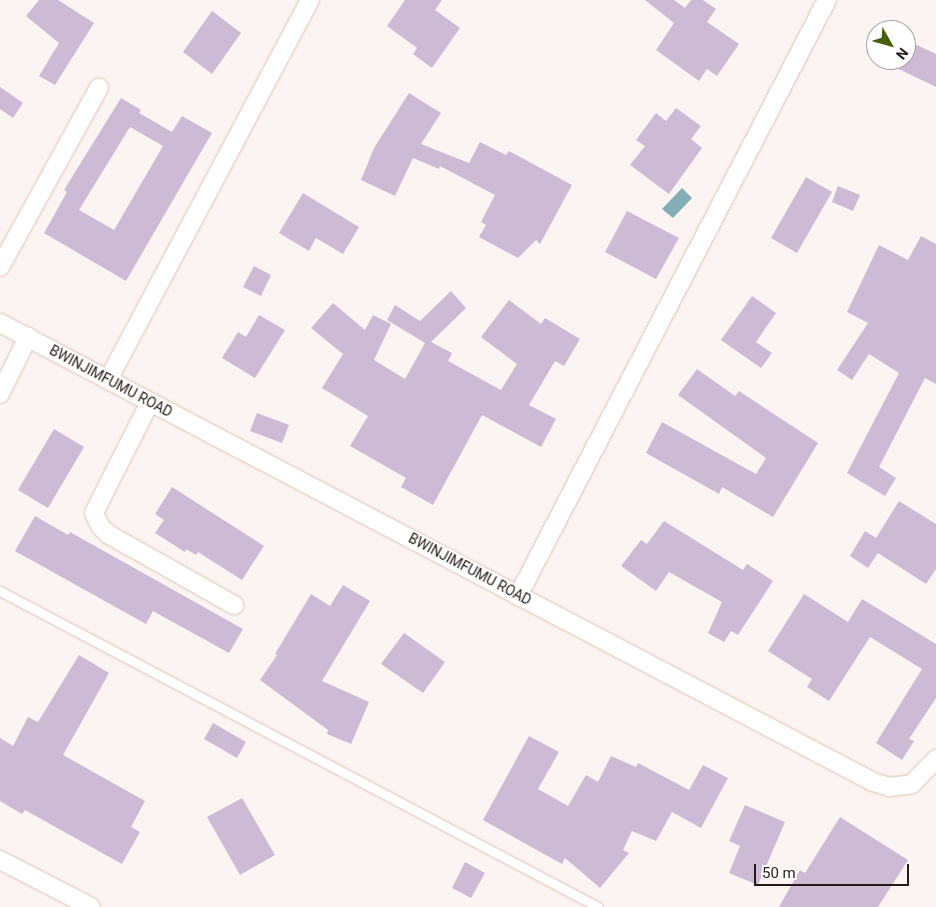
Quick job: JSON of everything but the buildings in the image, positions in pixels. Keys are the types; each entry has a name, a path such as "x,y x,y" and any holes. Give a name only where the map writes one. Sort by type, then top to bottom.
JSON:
{"street":[{"path":"108,380 310,0"},
{"path":"518,596 827,0"},
{"path":"0,267 99,88"},
{"name":"BWINJIMFUMU ROAD","path":"0,323 874,782 889,787 912,784 936,760"},
{"path":"0,394 28,338"},
{"path":"150,402 94,513 100,526 234,605"},
{"path":"0,860 91,907"}],"lane":[{"path":"0,591 598,907"}],"water":[{"path":"682,188 692,198 673,218 662,209"}]}
